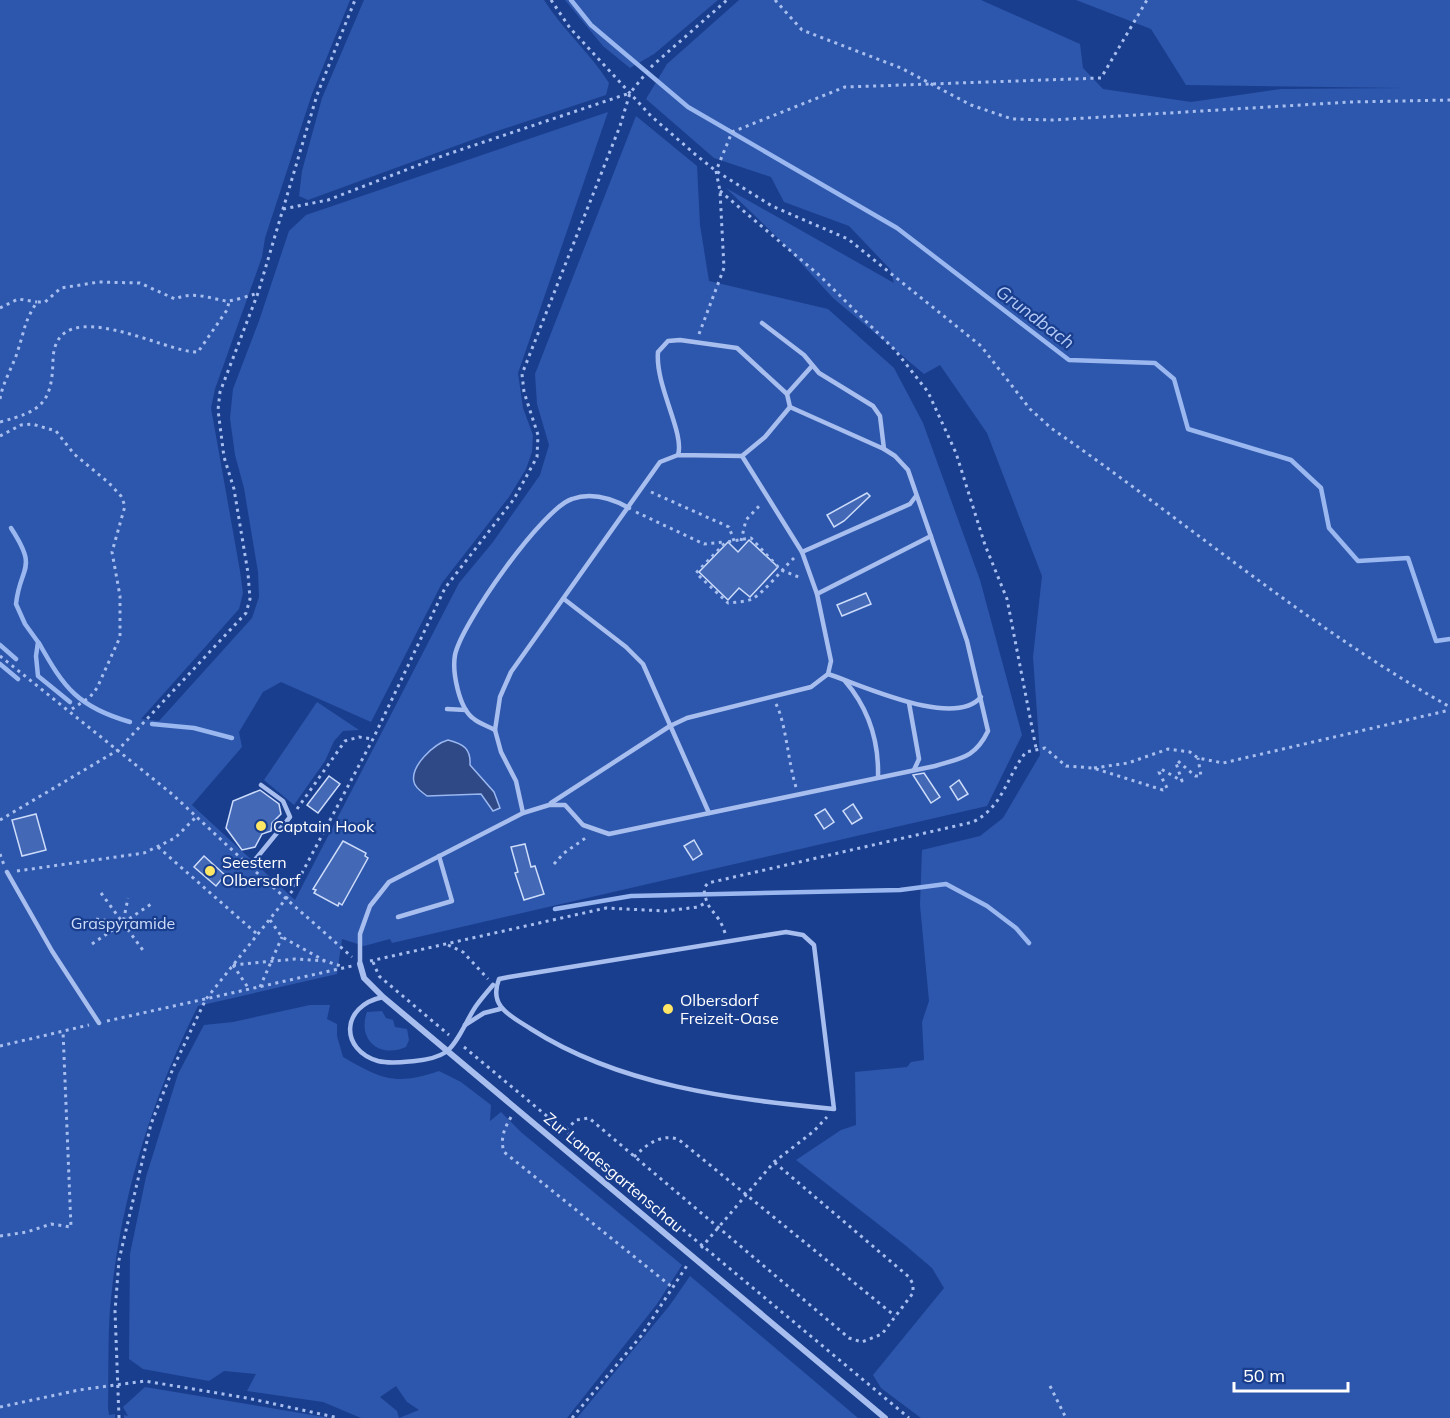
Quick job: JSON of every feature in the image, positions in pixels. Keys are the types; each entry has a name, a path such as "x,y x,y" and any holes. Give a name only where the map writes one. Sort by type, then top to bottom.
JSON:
{"street":[{"name":"Zur Landesgartenschau","path":"360,964 364,978 383,997 885,1418"}],"lane":[{"path":"762,323 804,355 819,373 873,406 880,416 884,449"},
{"path":"678,455 682,445 660,385 657,352 668,341 696,342 737,348 787,394 790,407"},
{"path":"787,394 812,366"},
{"path":"549,805 565,805 583,825 609,834 914,770 972,754 988,731 967,641 908,471 895,456 884,449 790,407"},
{"path":"523,813 516,781 501,752 495,730 500,697 511,672 660,462 678,455 742,456 765,436 790,407"},
{"path":"360,964 360,934 370,906 389,882 523,813 549,805 670,726 687,718 811,687 828,674 831,661 817,594 802,552 742,456"},
{"path":"495,730 473,719 466,710 456,678 455,655 471,620 521,548 557,506 573,498 599,495 629,508"},
{"path":"802,552 909,504 916,496"},
{"path":"817,594 931,536"},
{"path":"564,599 626,647 643,664 709,813"},
{"path":"828,674 909,703 952,710 976,704 981,697"},
{"path":"844,679 858,696 871,722 879,754 878,777"},
{"path":"909,703 919,759 914,770"},
{"path":"447,710 466,710"},
{"path":"250,866 290,817 283,801 261,785"},
{"path":"398,917 452,901 439,856"},
{"path":"7,872 52,951 99,1023"},
{"path":"786,932 803,935 814,945 834,1109 751,1101 623,1073 560,1047 500,1009 495,995 498,979 727,941 786,932"},
{"path":"383,997 360,1005 351,1017 352,1037 364,1053 377,1061 404,1062 432,1058 447,1052 493,985"},
{"path":"462,1027 484,1013 500,1009"}],"path":[{"path":"0,820 118,750 246,614 250,599 248,573 234,489 224,457 218,410 220,392 258,293 317,95 355,0"},
{"path":"551,0 570,28 651,117 716,171 772,206 848,239 981,346 1030,409 1051,429 1327,630 1392,674 1450,708"},
{"path":"119,1418 115,1311 119,1260 151,1124 174,1066 206,999 287,900 373,739 444,588 514,499 537,457 538,435 524,392 522,374 620,126 630,93 652,66 727,0"},
{"path":"776,0 802,30 902,68 971,105 1012,119 1053,120 1350,102 1450,100"},
{"path":"696,342 707,307 724,268 720,191 716,171 732,132 845,87 1101,78 1147,0"},
{"path":"283,209 309,206 328,200 442,156 630,93"},
{"path":"720,191 819,274 894,350 928,393 956,453 985,545 1007,599 1036,748"},
{"path":"0,308 18,299 45,302 61,288 99,282 140,282 175,299 184,294 215,297 229,302 258,293"},
{"path":"0,399 2,386 18,350 26,319 37,302"},
{"path":"0,422 24,416 41,404 54,376 54,353 63,335 77,329 111,328 148,338 179,350 198,352 227,310 229,302"},
{"path":"0,436 21,425 32,424 56,432 74,454 115,489 125,506 112,552 120,596 120,637 97,687 86,699 69,711"},
{"path":"642,488 729,527 734,541"},
{"path":"741,541 746,520 767,497"},
{"path":"629,508 704,544 751,538 781,570"},
{"path":"726,542 696,573 728,603 752,599 802,552"},
{"path":"0,656 172,794 195,818 360,964"},
{"path":"772,697 784,718 783,731 789,764 798,794"},
{"path":"727,941 721,920 705,903 704,888 708,883 973,822 988,814 995,806 1018,762 1026,752 1036,748 1045,748 1052,752 1066,766 1093,768 1128,763 1168,749 1190,752 1198,758 1223,763 1450,708"},
{"path":"290,817 345,741 359,737 373,739"},
{"path":"1093,768 1163,790 1167,788 1159,772 1161,769 1182,781 1178,761 1195,776 1201,776 1198,758"},
{"path":"7,872 123,857 158,847 175,838 195,818"},
{"path":"554,864 564,853 595,829"},
{"path":"158,847 257,934"},
{"path":"101,893 145,953"},
{"path":"123,923 128,898"},
{"path":"92,944 154,902"},
{"path":"206,999 606,908 665,911 699,907 705,903"},
{"path":"96,919 123,923"},
{"path":"270,920 282,937 325,961 345,967"},
{"path":"260,987 268,963 282,937"},
{"path":"447,944 463,952 493,985"},
{"path":"233,965 296,959 325,961"},
{"path":"373,961 379,976 909,1418"},
{"path":"233,965 249,989"},
{"path":"423,1013 424,1031"},
{"path":"0,1236 27,1232 51,1224 71,1227 63,1031"},
{"path":"516,1108 504,1129 501,1143 504,1152 672,1287"},
{"path":"572,1418 641,1336 672,1287 719,1226 774,1162 814,1131 834,1109"},
{"path":"566,1130 576,1120 588,1118 719,1226 849,1338 869,1341 882,1334 913,1293 913,1284 909,1277 774,1162"},
{"path":"634,1157 655,1140 668,1136 678,1139 896,1316"},
{"path":"0,1407 79,1390 145,1381 247,1398 339,1418"},
{"path":"1050,1386 1066,1418"}],"green space":[{"name":"Graspyramide","path":"0,0 350,0 312,94 265,238 262,257 215,389 211,408 240,571 243,593 239,609 141,719 159,721 252,618 259,597 258,572 230,418 233,389 289,231 306,215 608,112 518,373 523,408 533,435 532,452 526,469 509,497 442,583 371,722 281,682 263,692 239,732 242,747 192,805 295,900 459,583 493,542 540,475 549,445 537,404 535,374 636,116 697,166 700,225 709,281 828,309 894,368 923,423 980,580 1022,735 987,806 392,943 390,939 364,946 342,939 337,974 198,1006 154,1108 132,1179 124,1216 109,1319 108,1408 109,1415 115,1414 115,1418 0,1418"},
{"path":"364,0 544,0 609,83 606,95 491,133 308,200 299,196 302,171 322,98"},
{"path":"565,0 718,0 654,54 630,68 603,46"},
{"path":"739,0 981,0 1080,44 1083,68 1103,89 1191,102 1281,89 1404,88 1186,85 1151,29 1076,0 1450,0 1450,1418 921,1418 881,1388 873,1375 944,1288 932,1268 796,1160 841,1130 856,1125 855,1072 907,1067 911,1062 924,1060 922,1022 929,1001 920,905 922,850 980,836 1003,818 1040,755 1033,657 1042,576 987,433 940,365 924,374 833,298 779,239 726,188 894,283 890,269 849,226 784,202 771,177 714,158 646,99 667,64"},
{"path":"317,702 359,730 343,731 334,741 325,761 294,805 264,780"},
{"path":"310,1005 330,1005 327,1019 337,1024 337,1036 343,1057 368,1071 389,1078 411,1078 439,1071 461,1082 491,1105 490,1121 501,1112 522,1133 682,1265 657,1304 567,1418 399,1418 361,1418 323,1402 247,1391 256,1374 224,1371 209,1381 143,1369 129,1359 130,1254 146,1177 178,1074 204,1025 233,1022","holes":["396,1386 407,1402 419,1410 399,1418 397,1411 380,1397"]},
{"path":"382,1011 386,1018 393,1020 395,1027 407,1029 409,1040 406,1047 387,1050 379,1048 368,1038 365,1031 367,1012"},
{"path":"690,1276 858,1418 577,1418 670,1305"},
{"path":"145,1387 330,1418 124,1418 124,1415 128,1416 123,1407"}],"shaded area":[{"path":"448,740 458,743 468,751 470,765 494,792 500,808 493,811 481,794 427,796 419,790 414,782 414,776 419,763 430,751"}],"building":[{"path":"867,493 870,496 844,521 834,527 827,515"},
{"path":"749,540 778,567 750,597 739,588 728,600 699,572 728,542 738,552"},
{"path":"866,593 871,604 842,616 837,605"},
{"path":"924,773 940,797 931,803 913,775"},
{"path":"329,776 340,784 318,813 307,805"},
{"path":"959,780 968,794 958,800 950,787"},
{"path":"260,790 279,804 281,814 272,823 271,831 262,834 255,847 242,850 226,828 233,801"},
{"path":"853,804 862,818 852,824 843,811"},
{"path":"825,809 834,822 824,829 815,815"},
{"path":"36,814 46,850 22,856 12,820"},
{"path":"694,840 702,854 693,860 684,846"},
{"path":"343,841 366,853 365,856 368,858 342,905 339,903 338,906 314,893 316,890 313,889"},
{"path":"525,844 531,867 535,866 544,894 524,900 515,873 518,872 511,847"},
{"name":"Seestern Olbersdorf","path":"204,856 225,875 216,886 194,867"}],"waterway":[{"name":"Grundbach","path":"571,0 591,25 688,107 897,228 1069,360 1155,363 1174,379 1188,429 1291,460 1321,488 1329,528 1358,561 1408,558 1436,641 1450,639"},
{"path":"11,528 26,561 16,604 25,624 38,642 36,656 38,676 70,702"},
{"path":"39,643 56,672 74,694 97,710 130,722"},
{"path":"0,645 16,659"},
{"path":"0,664 18,679"},
{"path":"152,724 194,728 232,738"},
{"path":"555,909 631,896 900,890 946,884 987,906 1016,928 1029,943"}],"place":[{"name":"Captain Hook","path":"261,826"},
{"name":"Seestern Olbersdorf","path":"210,871"},
{"name":"Olbersdorf Freizeit-Oase","path":"668,1009"}]}
